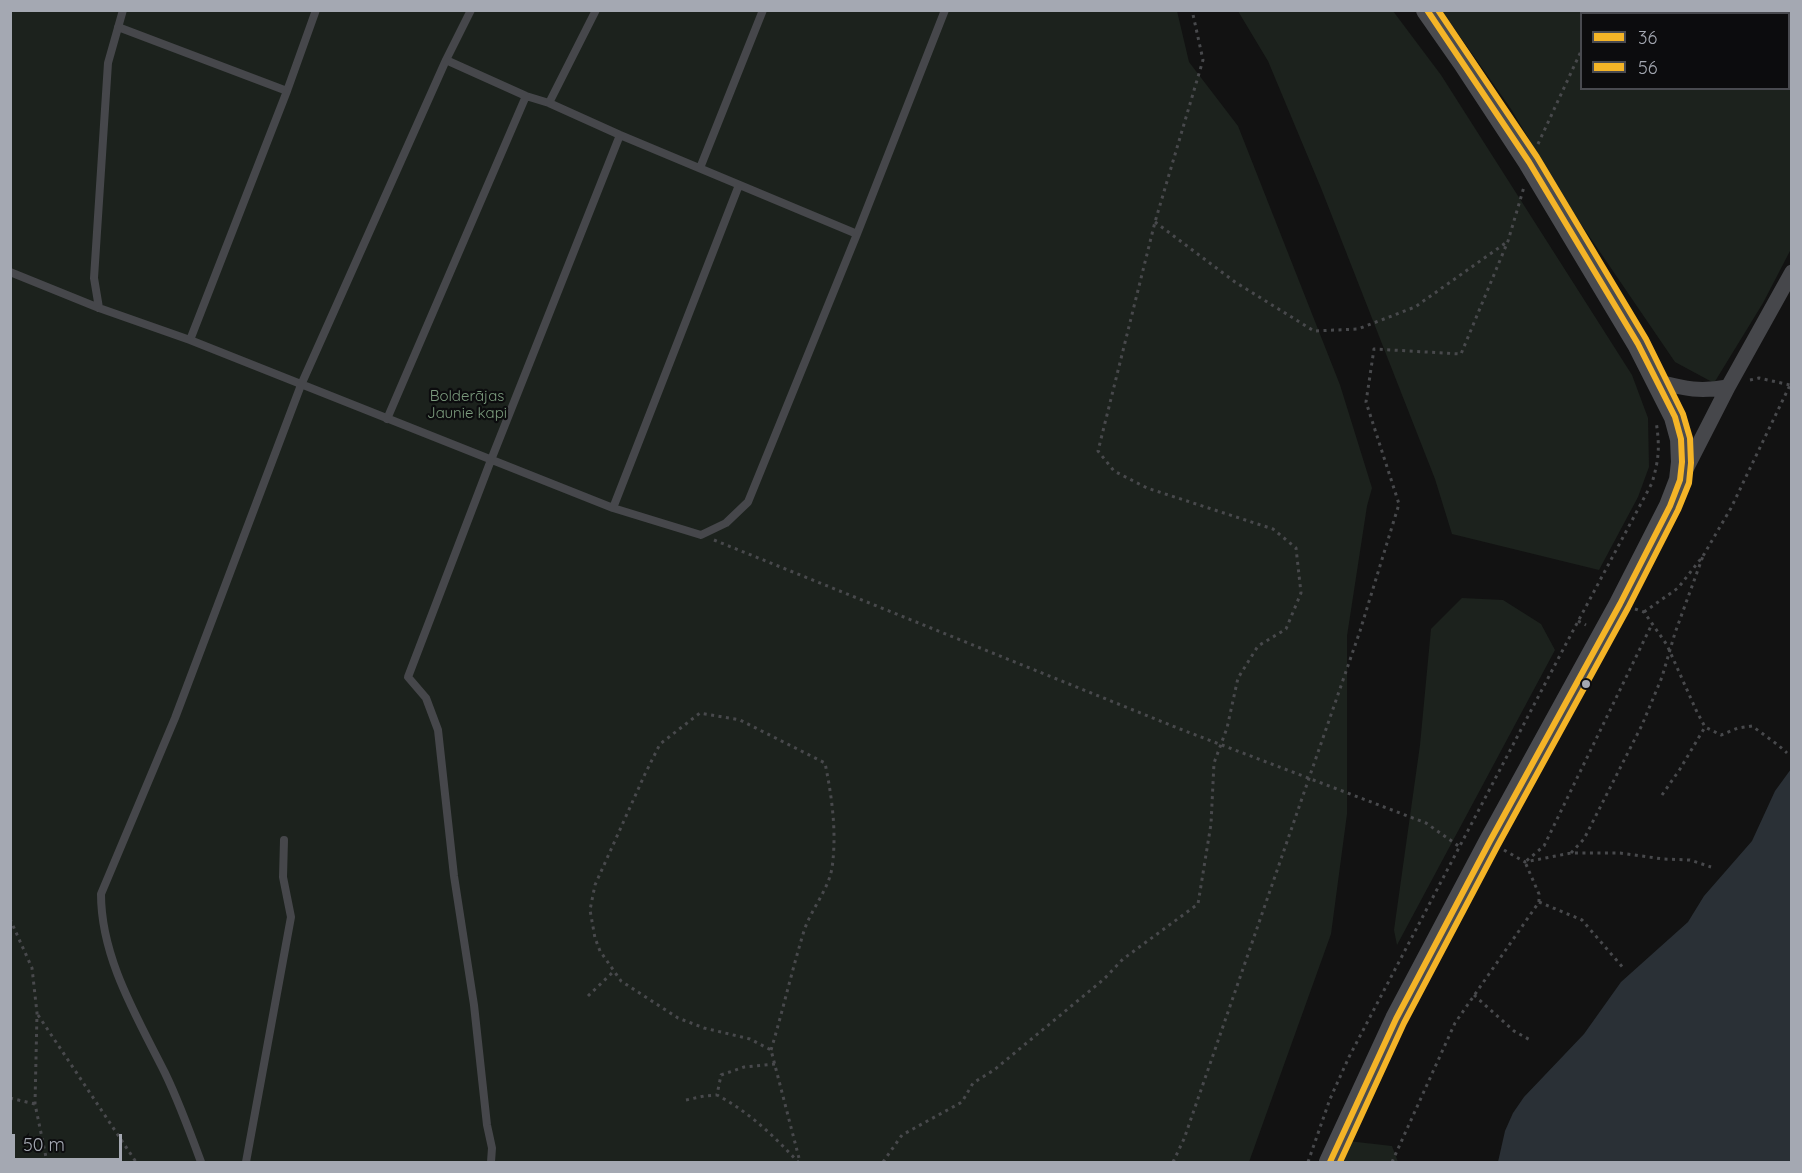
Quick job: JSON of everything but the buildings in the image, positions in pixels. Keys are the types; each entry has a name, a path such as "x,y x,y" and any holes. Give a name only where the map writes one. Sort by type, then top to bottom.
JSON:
{"main road":[{"path":"1330,1162 1396,1019 1490,841 1620,604 1670,506 1680,480 1682,462 1681,439 1675,417 1638,344 1529,162 1427,10"}],"street":[{"path":"1680,480 1791,272"},
{"path":"1659,382 1708,391 1728,387"}],"lane":[{"path":"99,308 94,278 108,63 123,10"},
{"path":"190,340 287,91 316,10"},
{"path":"201,1162 186,1120 141,1029 111,959 101,908 101,894 175,718 301,385 446,60 471,10"},
{"path":"549,103 596,10"},
{"path":"700,168 763,10"},
{"path":"10,272 99,308 190,340 613,508 701,535 726,523 748,502 945,10"},
{"path":"118,27 287,91"},
{"path":"446,60 526,96 549,103 856,234"},
{"path":"387,419 526,96"},
{"path":"491,1162 492,1148 487,1125 474,1005 454,876 438,730 426,698 408,677 490,460 620,135"},
{"path":"613,508 740,185"},
{"path":"246,1162 291,917 283,877 284,840"}],"path":[{"path":"883,1162 902,1135 962,1102 973,1083 994,1070 1104,979 1123,959 1198,904 1212,824 1214,763 1227,728 1238,678 1258,646 1286,629 1301,594 1296,548 1273,529 1147,488 1114,471 1098,451 1155,222 1203,60 1192,10"},
{"path":"1529,162 1580,51"},
{"path":"1173,1162 1184,1139 1360,631 1399,504 1366,402 1374,349 1461,354 1509,241 1524,185 1531,195"},
{"path":"1155,222 1235,282 1314,330 1358,329 1415,307 1509,241"},
{"path":"1644,612 1678,588 1703,556 1731,508 1791,384 1759,378 1742,381 1728,387"},
{"path":"1308,1162 1330,1099 1349,1057 1652,483 1659,460 1656,419"},
{"path":"701,535 1180,729 1426,824 1460,847"},
{"path":"1571,853 1584,839 1642,725 1662,677 1703,556"},
{"path":"1620,604 1644,612 1653,624 1670,650 1705,727 1721,735 1738,728 1752,726 1787,753"},
{"path":"1578,621 1586,625"},
{"path":"1526,862 1544,846 1653,624"},
{"path":"771,1050 750,1039 704,1028 678,1018 621,981 600,951 595,938 590,910 595,885 645,774 660,744 700,713 741,720 825,763 826,766 834,834 832,870 805,928 771,1050 799,1162"},
{"path":"1662,795 1705,727"},
{"path":"1392,1162 1455,1023 1539,902 1539,894 1526,862 1490,841"},
{"path":"1526,862 1571,853 1620,853 1690,860 1711,867"},
{"path":"1539,902 1582,920 1625,970"},
{"path":"10,919 32,968 37,1013 35,1104 47,1162"},
{"path":"588,996 614,971"},
{"path":"1474,994 1514,1031 1532,1041"},
{"path":"37,1013 136,1162"},
{"path":"717,1095 721,1075 744,1067 775,1064"},
{"path":"686,1100 717,1095 735,1105 769,1131 799,1162"},
{"path":"10,1098 35,1104"}],"green space":[{"name":"Bolderājas Jaunie kapi","path":"10,11 1177,11 1189,62 1238,126 1340,385 1372,488 1367,506 1347,636 1347,814 1331,934 1249,1162 11,1162"},
{"path":"1238,11 1393,11 1441,75 1632,375 1648,418 1649,467 1638,497 1599,570 1452,534 1435,479 1321,188 1268,61"},
{"path":"1442,11 1791,11 1791,249 1763,303 1714,383 1675,362 1572,211 1511,109"},
{"path":"1462,598 1503,600 1541,624 1555,650 1397,945 1394,930 1420,745 1431,629"},
{"path":"1348,1141 1392,1146 1398,1162 1341,1162"}],"shaded area":[{"path":"1791,769 1791,1162 1498,1162 1505,1131 1524,1097 1584,1034 1621,982 1688,922 1704,896 1752,841 1775,791"}],"transit line":[{"name":"36","path":"1330,1162 1396,1019 1490,841 1620,604 1670,506 1680,480 1682,462 1681,439 1675,417 1638,344 1529,162 1427,10"},
{"name":"56","path":"1340,1162 1404,1023 1498,845 1628,608 1678,510 1689,483 1691,463 1690,438 1683,414 1646,339 1537,157 1438,10"}]}
